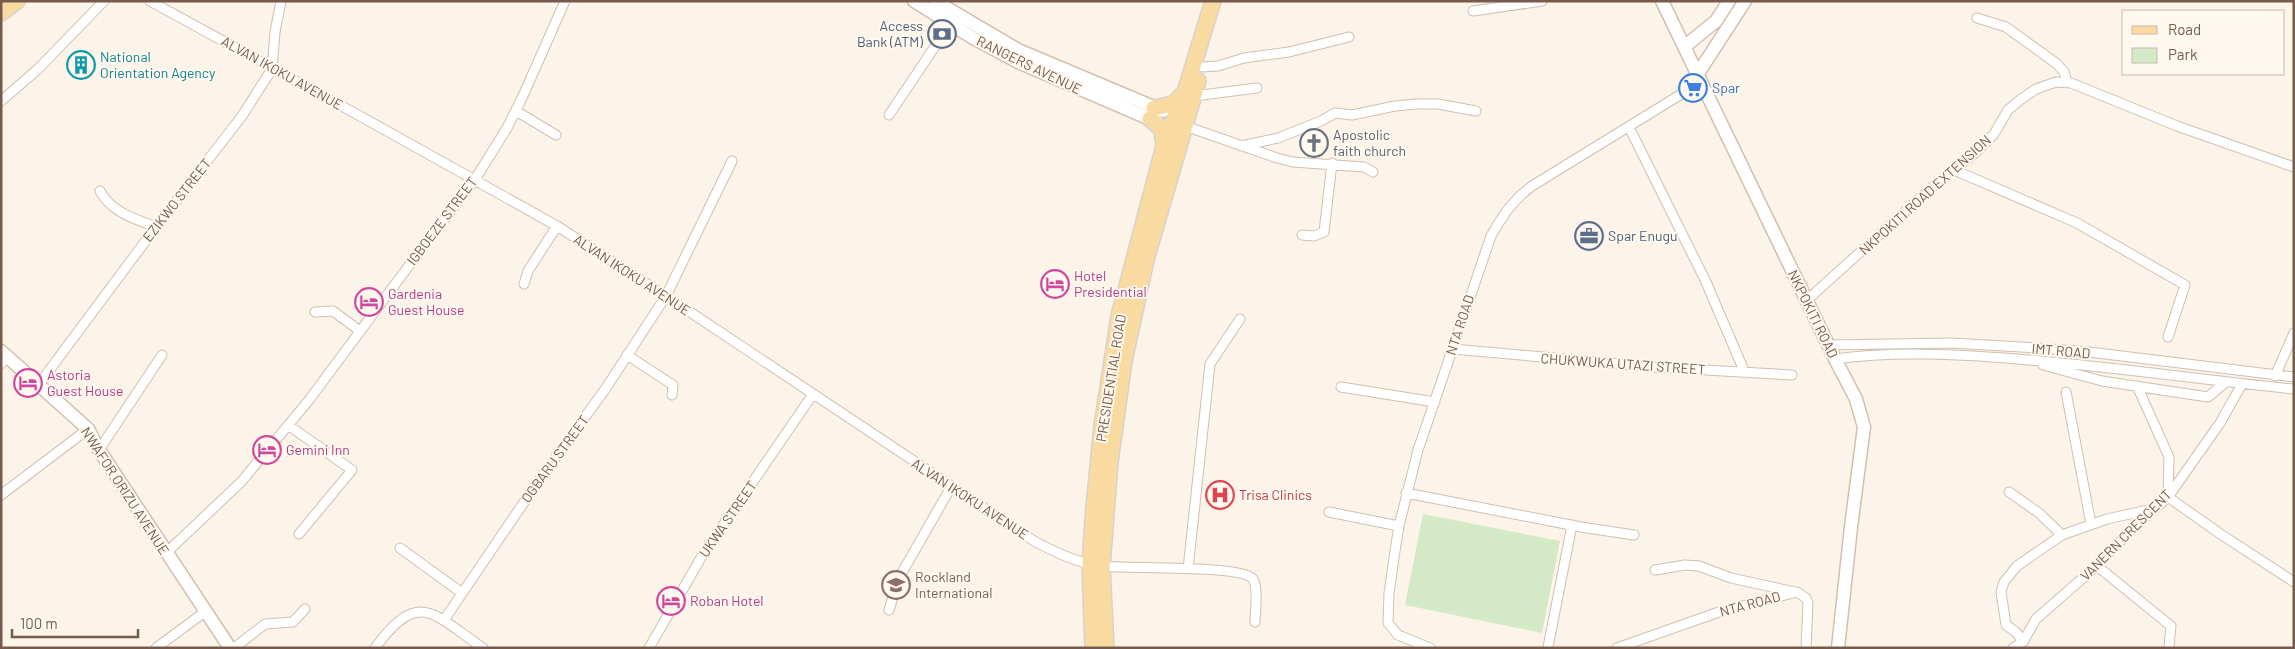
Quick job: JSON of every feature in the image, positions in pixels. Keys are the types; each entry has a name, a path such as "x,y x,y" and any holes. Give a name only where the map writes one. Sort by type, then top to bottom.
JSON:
{"main road":[{"path":"1,13 18,1"},
{"name":"RANGERS AVENUE","path":"914,1 950,24 1018,62 1152,113"},
{"name":"RANGERS AVENUE","path":"935,1 1018,50 1152,113"},
{"name":"PRESIDENTIAL ROAD","path":"1106,648 1096,565 1124,362 1137,295 1213,1"},
{"name":"PRESIDENTIAL ROAD","path":"1190,92 1202,67 1224,1"},
{"name":"NKPOKITI ROAD","path":"1662,1 1806,301 1856,399 1864,427 1838,648"},
{"path":"1684,47 1716,21 1729,1"},
{"path":"1699,78 1745,1"},
{"path":"1152,113 1177,102 1190,92"},
{"path":"1152,113 1180,124"},
{"path":"1152,113 1162,129 1164,146"},
{"name":"PRESIDENTIAL ROAD","path":"1093,648 1102,426 1119,316 1164,146 1180,124"},
{"name":"NWAFOR ORIZU AVENUE","path":"4,357 39,384 88,429 99,450 230,648"}],"street":[{"path":"1,100 38,69 104,1"},
{"name":"ALVAN IKOKU AVENUE","path":"150,1 557,226 666,296 951,488 1034,541 1063,556 1096,565 1240,573 1252,578 1256,585 1255,622"},
{"name":"EZIKWO STREET","path":"39,384 156,226 242,116 272,68 275,32 282,1"},
{"name":"IGBOEZE STREET","path":"166,553 241,482 288,425 474,181 516,111 566,1"},
{"path":"1473,11 1542,1"},
{"path":"1977,18 2006,27 2057,64 2064,72 2067,82 2177,126 2294,167"},
{"path":"890,115 950,24"},
{"path":"1202,67 1218,66 1244,58 1289,52 1349,37"},
{"name":"NTA ROAD","path":"1430,648 1398,636 1388,624 1389,593 1399,526 1418,450 1491,236 1506,209 1517,197 1629,127 1699,78"},
{"name":"NKPOKITI ROAD EXTENSION","path":"1806,301 1992,136 2008,110 2036,89 2056,82 2067,82"},
{"path":"1190,92 1257,88"},
{"path":"1241,146 1278,138 1321,121 1335,113 1352,115 1395,106 1417,104 1438,104 1476,111"},
{"path":"516,111 556,135"},
{"path":"1180,124 1293,162 1332,163 1364,167 1373,172"},
{"path":"1629,127 1706,282 1745,373"},
{"name":"OGBARU STREET","path":"444,620 627,356 666,296 732,161"},
{"path":"1302,235 1314,236 1324,232 1332,163"},
{"path":"1954,170 2077,223 2185,285 2168,337"},
{"path":"100,191 108,204 116,210 156,226"},
{"path":"524,284 528,271 557,226"},
{"path":"315,312 333,311 360,331"},
{"path":"1188,569 1210,364 1240,319"},
{"path":"2275,376 2294,333"},
{"name":"IMT ROAD","path":"1828,345 1923,343 2038,348 2089,352 2294,377"},
{"name":"CHUKWUKA UTAZI STREET","path":"1453,349 1571,361 1792,375"},
{"name":"IMT ROAD","path":"1835,359 1896,354 2027,360 2294,389"},
{"path":"99,450 162,355"},
{"path":"627,356 673,385 672,395"},
{"path":"2027,360 2075,374 2208,397 2226,382"},
{"name":"VANERN CRESCENT","path":"2013,648 2023,642 2036,619 2097,566 2130,531 2168,496 2220,423 2242,384"},
{"path":"2137,386 2169,457 2168,496 2219,533 2294,582"},
{"path":"1341,387 1435,402"},
{"path":"2066,392 2091,524"},
{"name":"UKWA STREET","path":"649,648 697,563 812,394"},
{"path":"288,425 352,470 299,534"},
{"path":"1,494 88,429"},
{"path":"889,610 903,571 951,488"},
{"path":"2009,492 2038,513 2062,535"},
{"path":"1406,493 1572,526 1634,535"},
{"path":"2023,642 2016,632 2006,625 2001,599 2004,582 2017,566 2062,535 2091,524 2155,509"},
{"path":"1329,512 1399,526"},
{"path":"1548,647 1572,526"},
{"path":"400,548 462,592"},
{"path":"1655,570 1685,565 1698,566 1731,578 1797,592"},
{"path":"2097,566 2170,626 2169,646"},
{"name":"NTA ROAD","path":"1617,648 1719,612 1797,592 1806,598 1808,603 1806,648"},
{"path":"234,648 265,624 293,622 305,609"},
{"path":"156,648 206,611"},
{"path":"375,648 395,623 413,612 434,614 483,648"}],"green space":[{"path":"1423,514 1560,541 1542,633 1405,605"}],"place":[{"name":"Access Bank (ATM)","path":"942,34"},
{"name":"National Orientation Agency","path":"81,65"},
{"name":"Spar","path":"1693,88"},
{"name":"Apostolic faith church","path":"1314,143"},
{"name":"Spar Enugu","path":"1589,236"},
{"name":"Hotel Presidential","path":"1055,284"},
{"name":"Gardenia Guest House","path":"369,302"},
{"name":"Astoria Guest House","path":"28,383"},
{"name":"Gemini Inn","path":"267,450"},
{"name":"Trisa Clinics","path":"1220,495"},
{"name":"Rockland International","path":"896,585"},
{"name":"Roban Hotel","path":"671,601"}]}
